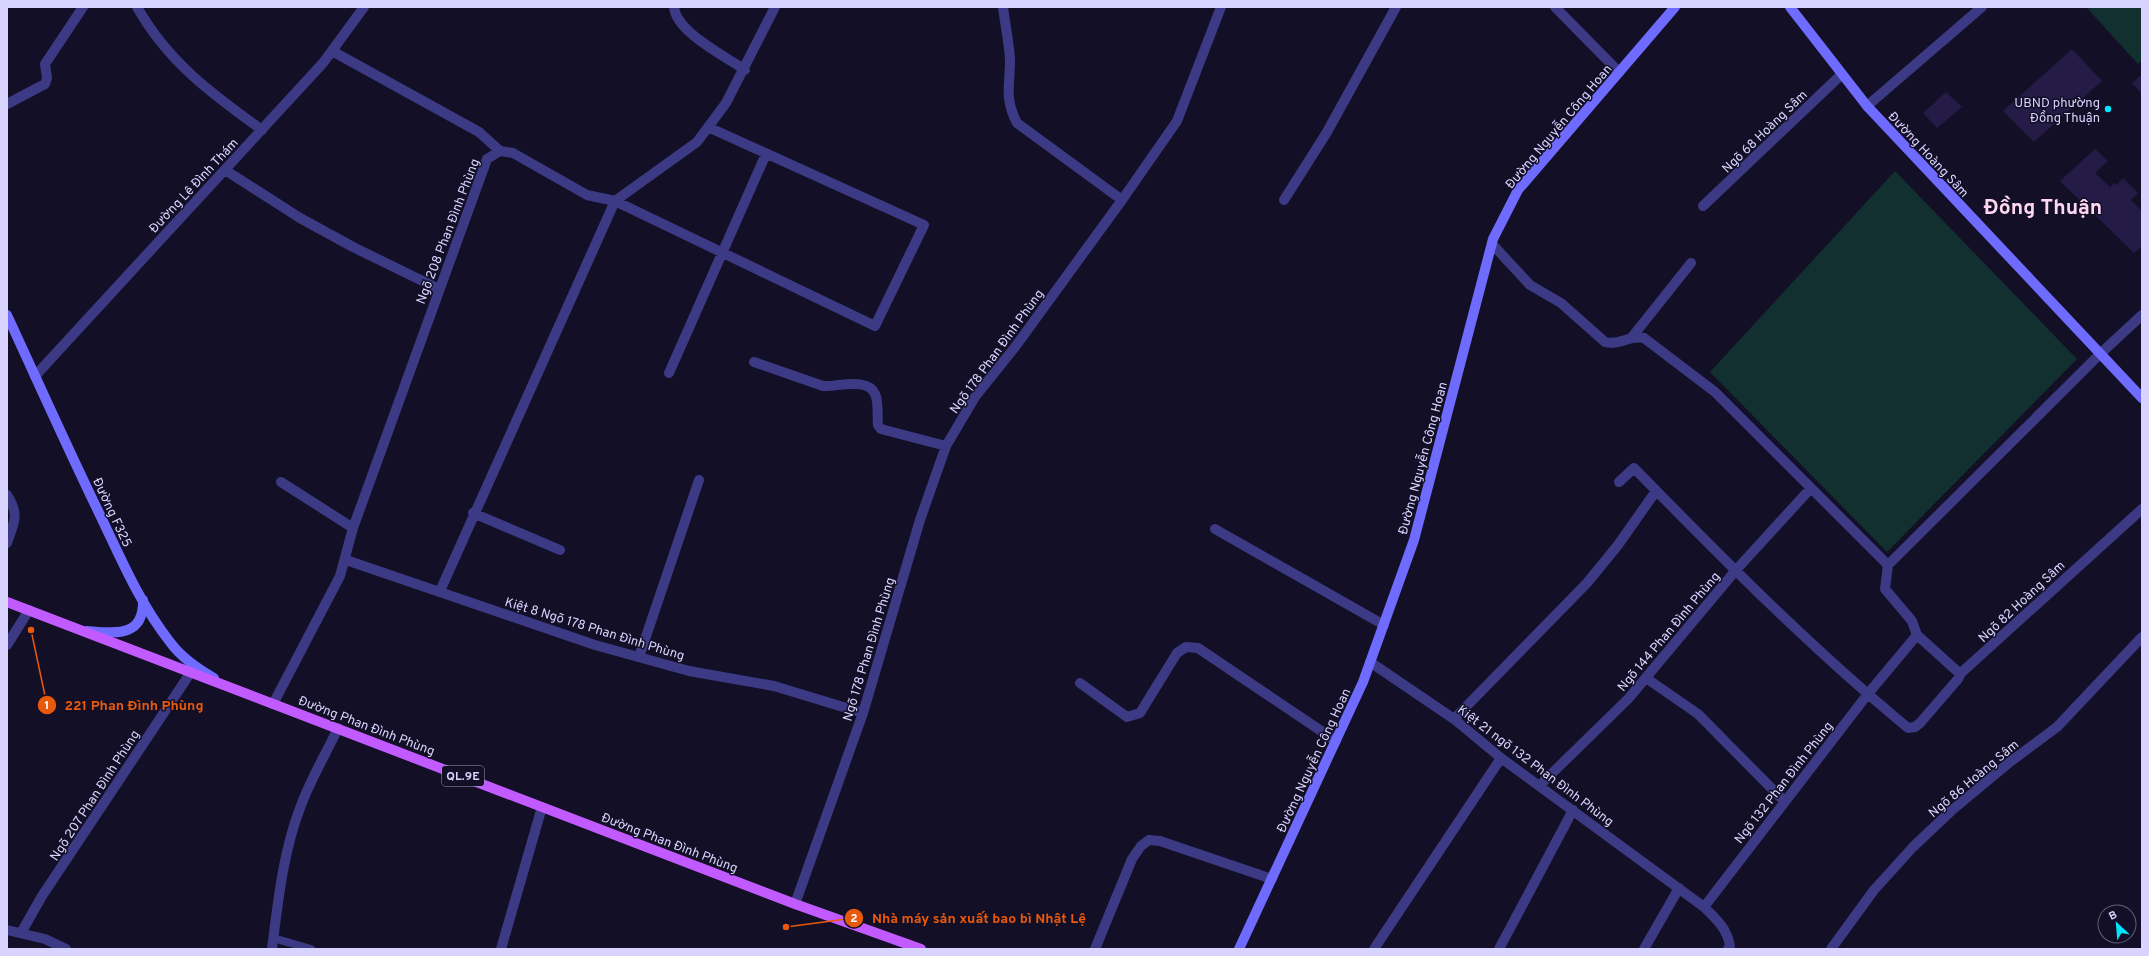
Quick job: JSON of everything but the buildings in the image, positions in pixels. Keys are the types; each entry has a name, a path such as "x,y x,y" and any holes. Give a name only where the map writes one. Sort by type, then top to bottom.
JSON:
{"main road":[{"name":"Đường Nguyễn Công Hoan","path":"1239,949 1363,682 1384,625 1414,540 1492,244 1518,190 1675,7"},
{"name":"Đường Hoàng Sâm","path":"1790,7 1867,106 2142,398"},
{"name":"Đường F325","path":"7,315 130,578 143,600 171,643 194,666 235,689"},
{"path":"81,630 118,632 128,630 137,625 142,617 143,600"},
{"name":"Đường Phan Đình Phùng","path":"7,602 908,947 920,949"}],"street":[{"path":"7,104 45,84 47,78 45,64 83,7"},
{"path":"138,7 146,23 173,57 208,92 262,130"},
{"name":"Đường Lê Đình Thám","path":"35,376 262,130 332,51 364,7"},
{"path":"674,7 678,21 687,30 745,70"},
{"path":"440,591 473,513 615,201 697,142 726,103 745,70 775,7"},
{"path":"1003,7 1010,60 1008,93 1011,112 1017,123 1122,200"},
{"name":"Ngõ 178 Phan Đình Phùng","path":"796,904 863,713 920,520 946,446 975,397 1015,347 1122,200 1177,121 1221,7"},
{"path":"1284,200 1335,119 1396,7"},
{"path":"1555,7 1619,72"},
{"path":"1867,106 1982,7"},
{"path":"332,51 479,132 500,151 513,153 587,195 615,201 875,326 924,225 708,127"},
{"name":"Ngõ 68 Hoàng Sâm","path":"1703,206 1842,74"},
{"name":"Ngõ 208 Phan Đình Phùng","path":"273,704 340,576 346,560 353,528 487,159 500,151"},
{"path":"669,373 721,252 766,154"},
{"path":"225,170 300,218 353,247 439,289"},
{"path":"1492,244 1530,285 1561,303 1605,342 1618,343 1632,337 1644,338 1715,392 1888,565"},
{"path":"1632,337 1691,263"},
{"path":"1961,673 1957,671 1918,634 1912,621 1885,589 1888,565 2100,354 2142,315"},
{"path":"754,362 823,386 834,387 857,383 872,389 876,395 878,425 882,429 946,446"},
{"path":"1620,482 1634,468 1736,570 1867,694"},
{"path":"638,657 699,480"},
{"path":"281,482 353,528"},
{"name":"Ngõ 144 Phan Đình Phùng","path":"1540,785 1628,699 1736,570 1811,488"},
{"path":"1454,719 1587,583 1618,545 1656,491"},
{"path":"7,495 13,504 16,517 7,543"},
{"name":"Ngõ 82 Hoàng Sâm","path":"1867,694 1908,728 1911,729 1920,723 1958,680 1961,673 2142,509"},
{"path":"473,513 560,550"},
{"path":"1215,529 1384,625"},
{"name":"Kiệt 8 Ngõ 178 Phan Đình Phùng","path":"346,560 440,591 543,629 689,671 774,686 863,713"},
{"path":"7,645 29,610"},
{"name":"Ngõ 132 Phan Đình Phùng","path":"1704,907 1867,694 1918,634"},
{"name":"Ngõ 86 Hoàng Sâm","path":"1831,949 1874,890 1913,848 1951,811 2010,762 2057,727 2142,637"},
{"path":"1080,683 1127,717 1134,716 1140,713 1177,653 1186,647 1198,648 1336,741"},
{"name":"Kiệt 21 ngõ 132 Phan Đình Phùng","path":"1370,662 1454,719 1500,758 1540,785 1704,907"},
{"name":"Ngõ 207 Phan Đình Phùng","path":"21,933 42,896 191,672"},
{"path":"1646,678 1698,714 1784,801"},
{"path":"272,949 279,890 291,834 300,807 338,728"},
{"path":"1374,949 1500,758"},
{"path":"501,949 542,807"},
{"path":"1499,949 1573,810"},
{"path":"1096,949 1132,859 1141,846 1149,840 1160,841 1272,879"},
{"path":"1644,949 1679,888"},
{"path":"1704,907 1722,925 1728,934 1730,946 1728,949"},
{"path":"7,930 45,939 66,949"}],"lane":[{"path":"273,938 311,949"}],"green space":[{"path":"2086,7 2142,7 2142,61 2138,64"},
{"path":"1895,171 2077,359 1887,552 1710,372"}],"place":[{"name":"UBND phường Đồng Thuận","path":"2108,109"},
{"name":"221 Phan Đình Phùng","path":"31,630"},
{"name":"Nhà máy sản xuất bao bì Nhật Lệ","path":"786,927"}],"district":[{"name":"Đồng Thuận","path":"2043,207"}]}
